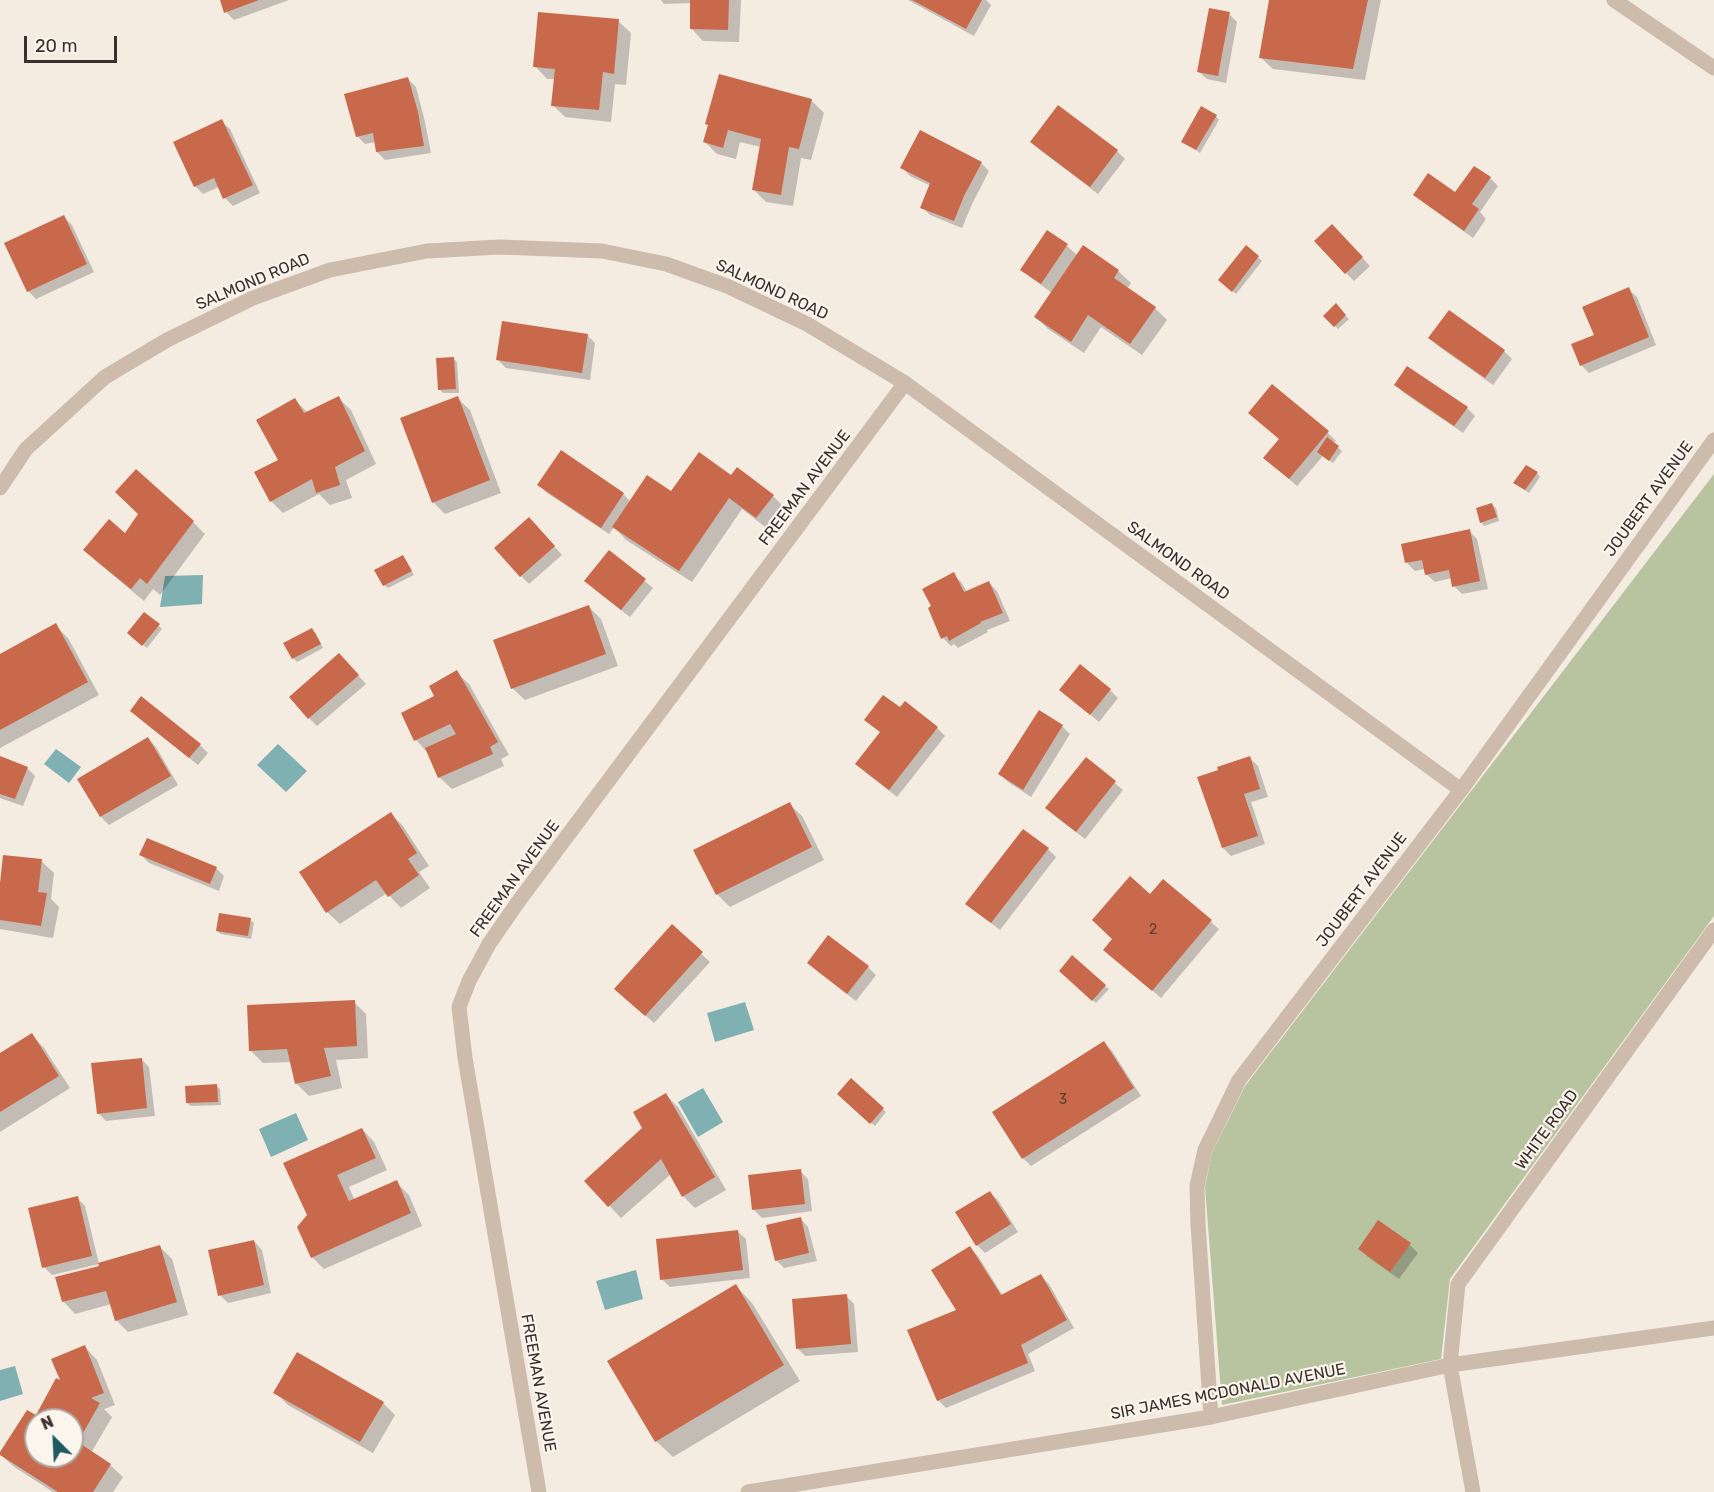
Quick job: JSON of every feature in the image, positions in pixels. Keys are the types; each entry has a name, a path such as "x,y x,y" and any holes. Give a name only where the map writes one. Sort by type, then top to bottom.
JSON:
{"street":[{"path":"1614,0 1714,68"},
{"name":"SALMOND ROAD","path":"0,488 26,449 105,377 168,340 253,298 330,270 427,251 500,247 602,251 666,264 727,286 807,324 905,383 1461,790"},
{"name":"FREEMAN AVENUE","path":"539,1492 465,1058 459,1008 469,981 489,944 518,902 905,383"},
{"name":"JOUBERT AVENUE","path":"1211,1417 1197,1186 1205,1150 1239,1080 1461,790 1714,440"},
{"name":"WHITE ROAD","path":"1473,1492 1450,1365 1458,1284 1714,930"},
{"name":"SIR JAMES MCDONALD AVENUE","path":"748,1492 1211,1417 1450,1365 1714,1328"}],"green space":[{"path":"1714,474 1714,916 1450,1279 1441,1359 1222,1405 1205,1187 1212,1153 1245,1086"}],"water":[{"path":"203,575 202,604 160,607 165,576"},
{"path":"278,744 307,771 286,792 257,765"},
{"path":"56,749 81,767 69,783 44,764"},
{"path":"745,1002 754,1030 715,1042 707,1013"},
{"path":"703,1088 723,1122 698,1137 678,1102"},
{"path":"296,1113 308,1140 271,1157 259,1129"},
{"path":"636,1270 643,1299 605,1310 596,1281"},
{"path":"15,1366 23,1394 0,1401 0,1370"}],"building":[{"path":"220,0 259,0 224,13"},
{"path":"690,0 729,0 728,30 690,29"},
{"path":"912,0 982,0 966,29"},
{"path":"1269,0 1368,0 1353,69 1259,58"},
{"path":"1209,8 1230,12 1218,76 1197,72"},
{"path":"538,12 619,19 614,74 603,72 599,110 551,106 555,69 533,67"},
{"path":"719,74 812,99 799,149 789,147 781,195 752,190 761,139 728,130 723,148 703,142 708,125 705,124"},
{"path":"408,77 418,112 424,146 376,152 373,133 356,137 344,94"},
{"path":"1058,105 1118,150 1090,187 1030,142"},
{"path":"1201,106 1217,115 1196,150 1181,142"},
{"path":"222,119 253,185 223,199 214,178 194,187 173,142"},
{"path":"920,130 982,162 954,221 920,208 930,183 900,168"},
{"path":"1474,166 1491,177 1472,204 1479,209 1464,231 1413,195 1428,173 1455,192"},
{"path":"64,215 87,264 27,292 4,243"},
{"path":"1332,224 1363,257 1345,274 1314,241"},
{"path":"1047,230 1068,244 1041,284 1020,270"},
{"path":"1083,245 1119,270 1114,278 1156,307 1130,344 1088,315 1071,342 1034,317"},
{"path":"1246,245 1259,256 1232,292 1218,280"},
{"path":"1629,287 1649,337 1580,366 1571,344 1594,335 1582,307"},
{"path":"1336,303 1346,315 1334,327 1323,316"},
{"path":"1449,310 1505,350 1485,378 1428,338"},
{"path":"502,321 588,334 582,373 496,360"},
{"path":"454,357 456,389 438,390 436,358"},
{"path":"1407,366 1468,407 1454,426 1394,385"},
{"path":"1272,384 1329,431 1289,479 1263,458 1279,439 1248,413"},
{"path":"339,396 365,451 335,467 340,485 316,493 312,479 270,502 254,472 278,460 256,420 295,398 304,413"},
{"path":"458,396 490,480 432,503 400,418"},
{"path":"1327,437 1339,446 1329,461 1317,452"},
{"path":"561,450 624,493 601,528 537,485"},
{"path":"699,452 731,475 737,467 774,495 756,518 729,498 679,571 612,527 647,475 671,491"},
{"path":"1526,465 1538,472 1525,490 1513,483"},
{"path":"136,469 194,521 147,584 140,578 131,589 83,550 109,519 125,533 138,514 115,492"},
{"path":"1492,503 1497,517 1480,523 1476,508"},
{"path":"529,517 555,546 520,577 494,548"},
{"path":"1470,529 1480,581 1452,587 1449,570 1425,575 1422,560 1405,563 1401,544"},
{"path":"609,550 646,579 621,610 584,581"},
{"path":"403,555 412,571 383,586 374,570"},
{"path":"954,572 964,592 989,581 1003,613 980,622 949,641 947,636 941,639 928,608 931,606 922,589"},
{"path":"589,605 606,654 511,689 493,640"},
{"path":"144,612 160,624 142,646 127,633"},
{"path":"56,623 88,682 0,730 0,654"},
{"path":"312,628 321,644 292,659 283,643"},
{"path":"339,653 359,675 308,719 289,697"},
{"path":"1080,664 1111,689 1090,715 1059,690"},
{"path":"457,670 498,742 490,747 493,754 438,778 425,748 456,734 450,724 414,741 401,713 434,696 429,686"},
{"path":"883,695 900,707 905,701 938,727 889,790 855,764 880,732 864,720"},
{"path":"141,696 201,744 189,758 130,711"},
{"path":"1039,710 1063,725 1023,790 998,774"},
{"path":"148,737 171,776 100,817 77,779"},
{"path":"0,756 28,767 15,799 0,794"},
{"path":"1250,756 1260,789 1244,794 1258,836 1222,848 1197,777 1218,770 1217,767"},
{"path":"1086,757 1116,781 1076,832 1045,808"},
{"path":"790,802 812,847 716,895 693,850"},
{"path":"391,812 417,853 408,859 419,875 388,897 376,880 326,913 299,872"},
{"path":"1023,829 1049,848 991,923 965,904"},
{"path":"147,838 217,867 210,884 139,855"},
{"path":"3,855 42,859 38,892 47,893 41,926 0,920"},
{"path":"1130,876 1150,894 1163,879 1212,920 1152,991 1103,950 1112,939 1092,920"},
{"path":"219,913 251,918 248,936 216,931"},
{"path":"672,924 703,952 645,1016 614,989"},
{"path":"828,935 869,966 847,994 807,963"},
{"path":"1072,955 1106,985 1092,1001 1059,971"},
{"path":"355,1000 357,1046 324,1048 331,1076 295,1084 287,1049 249,1051 247,1005"},
{"path":"32,1033 59,1076 0,1112 0,1053"},
{"path":"1104,1041 1134,1088 1022,1159 992,1112"},
{"path":"142,1058 147,1108 97,1114 91,1063"},
{"path":"851,1078 884,1108 870,1124 837,1094"},
{"path":"217,1084 218,1102 186,1103 185,1086"},
{"path":"666,1093 715,1177 682,1197 661,1159 608,1207 584,1181 642,1128 633,1112"},
{"path":"362,1128 376,1158 337,1175 349,1201 397,1180 411,1213 311,1258 297,1227 307,1215 283,1163"},
{"path":"801,1169 805,1204 752,1210 748,1175"},
{"path":"990,1191 1011,1224 976,1246 955,1212"},
{"path":"78,1196 92,1256 42,1268 28,1208"},
{"path":"801,1217 809,1253 775,1261 766,1225"},
{"path":"1378,1220 1411,1243 1390,1272 1358,1249"},
{"path":"738,1230 743,1270 660,1280 656,1239"},
{"path":"254,1240 264,1285 218,1296 208,1250"},
{"path":"160,1245 177,1302 115,1321 106,1291 62,1302 55,1277 99,1266 98,1263"},
{"path":"970,1246 1001,1295 1041,1274 1067,1320 1021,1345 1028,1363 937,1401 907,1330 956,1310 931,1270"},
{"path":"736,1284 784,1365 655,1442 607,1361"},
{"path":"847,1294 851,1344 796,1349 792,1299"},
{"path":"85,1345 104,1393 91,1398 100,1403 84,1431 84,1408 40,1408 56,1378 60,1380 51,1359"},
{"path":"297,1352 384,1402 360,1442 273,1393"},
{"path":"24,1415 24,1468 84,1468 84,1446 111,1464 93,1492 58,1492 0,1455"}]}
